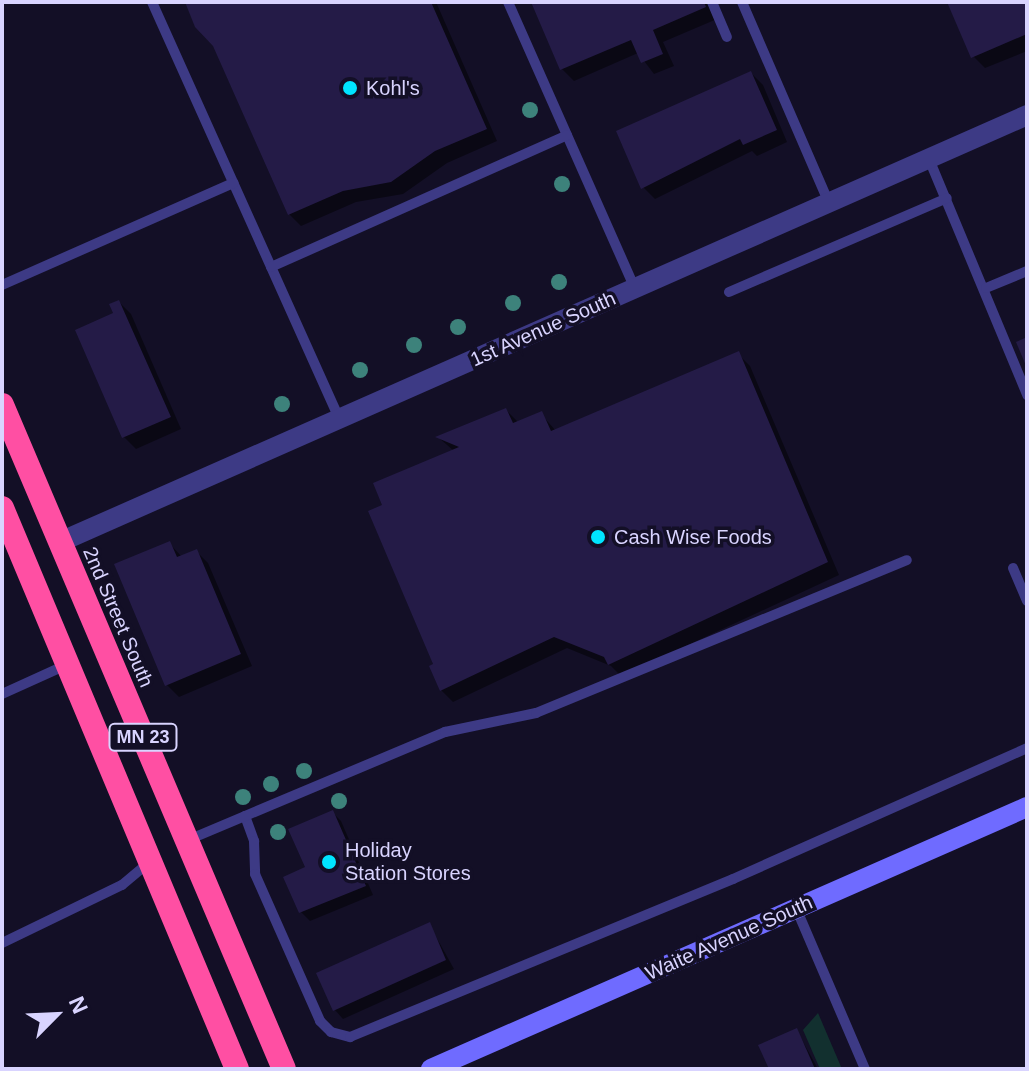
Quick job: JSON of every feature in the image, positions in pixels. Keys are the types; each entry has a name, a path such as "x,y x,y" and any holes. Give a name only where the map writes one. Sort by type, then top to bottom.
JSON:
{"highway":[{"name":"2nd Street South","path":"2,405 284,1069"},
{"name":"MN 23","path":"2,508 237,1069"}],"street":[{"name":"1st Avenue South","path":"60,542 1027,115"},
{"name":"Waite Avenue South","path":"431,1069 1027,807"}],"lane":[{"path":"152,2 339,419"},
{"path":"508,2 635,288"},
{"path":"712,2 727,37"},
{"path":"742,2 829,203"},
{"path":"271,267 567,135"},
{"path":"929,159 986,288 1027,395"},
{"path":"2,285 233,183"},
{"path":"729,292 947,198"},
{"path":"986,288 1027,271"},
{"path":"187,841 445,732 536,713 907,560"},
{"path":"1013,568 1027,601"},
{"path":"2,694 68,664"},
{"path":"245,816 254,841 255,874 320,1021 331,1032 350,1037 733,879 1027,748"},
{"path":"2,943 122,885 150,861"},
{"path":"796,908 865,1069"}],"green space":[{"path":"818,1013 842,1069 820,1069 803,1030"}],"building":[{"name":"Kohl's","path":"185,2 431,2 487,129 435,151 391,182 343,191 288,215 213,46 195,27"},
{"path":"531,2 704,2 706,7 653,30 663,54 641,63 631,40 560,70"},
{"path":"947,2 1027,2 1027,34 971,58"},
{"path":"751,71 777,130 743,145 740,139 641,189 616,131"},
{"path":"119,300 171,417 122,438 75,330 113,313 109,304"},
{"path":"1027,337 1027,368 1016,342"},
{"name":"Cash Wise Foods","path":"739,351 828,562 608,665 604,657 554,637 440,691 429,666 433,664 368,511 382,505 373,483 459,447 435,437 506,408 513,423 542,411 551,431"},
{"path":"170,541 177,557 197,549 241,654 165,686 114,564"},
{"name":"Holiday Station Stores","path":"333,810 366,886 299,913 283,877 305,867 288,829"},
{"path":"430,922 446,960 333,1011 316,973"},
{"path":"797,1028 815,1069 769,1069 758,1045"}],"place":[{"name":"Kohl's","path":"350,88"},
{"name":"Cash Wise Foods","path":"598,537"},
{"name":"Holiday Station Stores","path":"329,862"}]}
